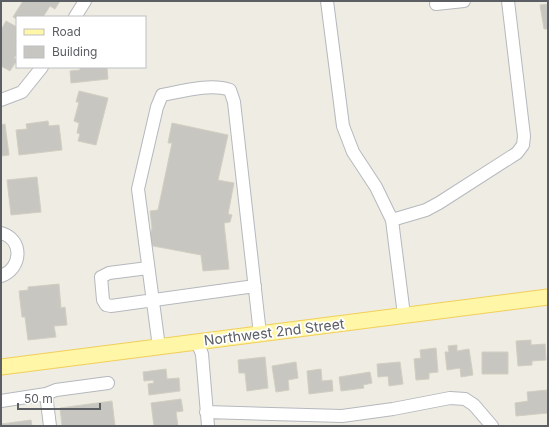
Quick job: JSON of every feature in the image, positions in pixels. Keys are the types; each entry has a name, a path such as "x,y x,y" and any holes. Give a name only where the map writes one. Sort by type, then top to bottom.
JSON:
{"main road":[{"name":"Northwest 2nd Street","path":"1,367 548,297"}],"street":[{"path":"76,16 85,1"},
{"path":"326,1 341,115 346,137 353,152 376,187 392,220 404,315"},
{"path":"436,4 464,1"},
{"path":"392,220 426,210 439,203 517,154 523,145 524,136 508,1"},
{"path":"1,100 22,92 41,68"},
{"path":"159,347 138,189 157,107 162,95 221,87 230,90 234,102 260,334"},
{"path":"1,233 10,237 15,242 18,257 12,270 1,276"},
{"path":"148,268 109,273 101,277 103,300 106,305 111,306 255,286"},
{"path":"197,342 202,354 208,426"},
{"path":"1,401 46,394 56,390 108,383"},
{"path":"46,394 50,426"},
{"path":"206,412 343,421 393,409 450,398 465,399 474,405 492,426"}],"building":[{"path":"23,1 60,1 55,9 50,6 44,16 16,16 16,18 13,17"},
{"path":"548,4 548,29 544,29 540,5"},
{"path":"6,21 16,26 16,55 14,58 16,62 10,71 1,66 1,30"},
{"path":"80,68 107,68 108,79 71,83 70,71 80,70"},
{"path":"79,91 108,98 96,145 78,141 80,134 77,133 79,123 74,121 79,102 76,102"},
{"path":"48,121 49,126 59,125 62,150 19,155 16,130 27,129 26,124"},
{"path":"172,123 228,135 218,180 234,183 228,214 232,215 230,222 224,223 229,269 203,271 201,255 148,245 152,228 150,211 158,210 172,143 168,143"},
{"path":"5,124 9,155 1,156 1,125"},
{"path":"37,177 41,212 11,215 7,180"},
{"path":"59,284 61,308 65,307 67,325 54,326 56,337 28,340 25,317 22,317 19,291 28,290 28,287"},
{"path":"531,340 531,345 545,344 546,360 532,361 532,365 518,366 516,341"},
{"path":"457,345 457,351 469,349 473,375 461,377 460,368 447,370 445,352 449,352 448,346"},
{"path":"436,348 438,372 429,373 429,379 416,380 414,359 421,358 420,350"},
{"path":"482,352 508,352 508,374 482,374"},
{"path":"265,357 268,388 247,391 245,373 239,373 238,360"},
{"path":"296,362 298,378 288,380 289,390 276,392 272,366"},
{"path":"400,362 403,384 389,386 388,376 378,377 377,364"},
{"path":"166,369 167,379 179,378 180,391 149,395 148,384 154,383 153,380 144,381 143,372"},
{"path":"321,369 322,381 332,380 333,391 309,394 307,371"},
{"path":"370,372 372,383 363,385 364,388 341,391 339,377"},
{"path":"547,390 548,413 516,416 515,403 528,401 527,392"},
{"path":"181,399 183,411 176,412 178,426 154,426 151,403"},
{"path":"112,401 115,426 62,426 60,408"},
{"path":"31,420 32,426 1,426 1,424"}]}
